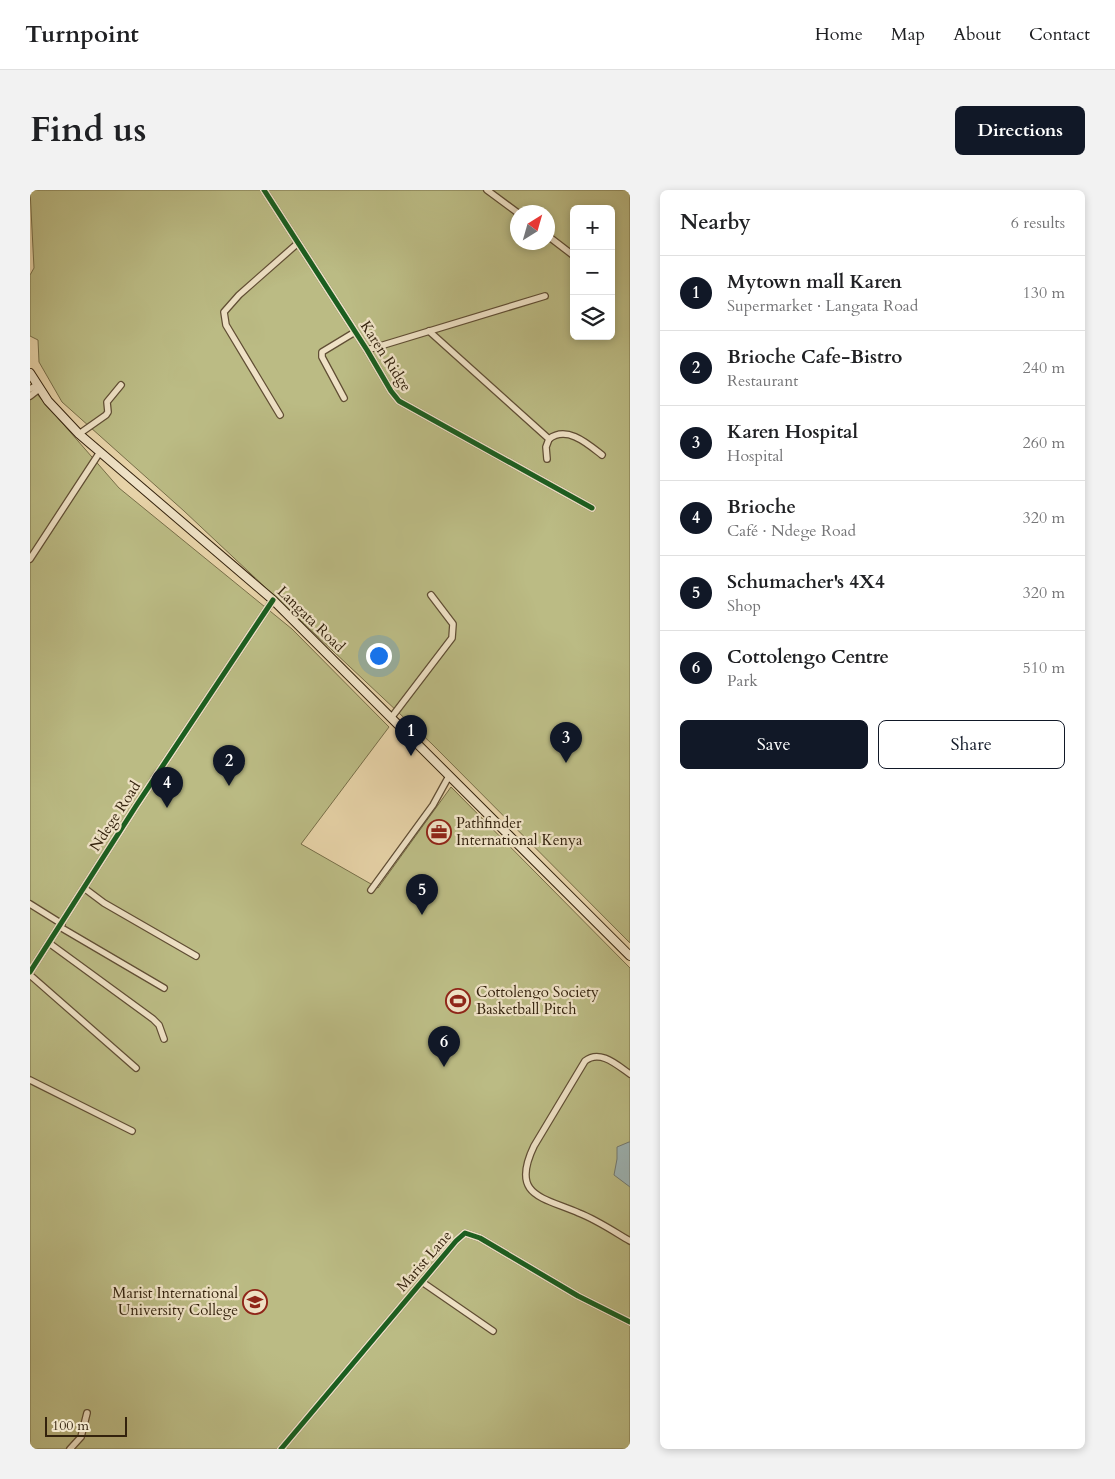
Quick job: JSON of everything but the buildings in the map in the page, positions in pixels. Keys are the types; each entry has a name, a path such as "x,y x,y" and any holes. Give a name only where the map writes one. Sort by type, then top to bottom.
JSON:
{"main road":[{"name":"Langata Road","path":"30,373 36,388 79,434 273,600 630,956"}],"street":[{"name":"Karen Ridge","path":"264,190 367,350 390,391 399,401 592,508"},
{"path":"487,190 510,207"},
{"path":"555,241 570,253"},
{"path":"280,415 226,325 224,312 239,294 298,243"},
{"path":"367,350 545,296"},
{"path":"429,331 549,439"},
{"path":"344,398 322,357 322,352 355,332"},
{"path":"79,434 106,415 108,412 107,402 121,385"},
{"path":"30,396 36,388"},
{"path":"547,459 546,447 549,439 554,435 570,435 584,441 602,455"},
{"path":"30,559 100,452"},
{"path":"391,718 452,638 453,624 430,595"},
{"name":"Ndege Road","path":"30,974 84,888 273,600"},
{"path":"371,890 433,805 449,776"},
{"path":"84,888 104,903 196,956"},
{"path":"30,904 164,988"},
{"path":"49,942 159,1024 164,1039"},
{"path":"30,974 136,1068"},
{"path":"630,1074 601,1056 592,1057 585,1061 534,1146 527,1161 525,1178 533,1193 541,1200 591,1218 630,1241"},
{"path":"30,1080 132,1131"},
{"name":"Marist Lane","path":"281,1449 456,1241 465,1233 578,1296 630,1322"},
{"path":"422,1282 493,1331"},
{"path":"70,1449 81,1437 87,1413"}],"green space":[{"path":"30,190 630,190 630,943 432,744 184,511 62,402 39,362 38,340 30,336 30,275 34,268"},
{"path":"30,386 119,488 292,629 389,727 301,844 378,888 451,787 630,968 630,1449 30,1449"}],"water":[{"path":"630,1142 630,1187 614,1175 617,1147"}],"cycle path":[{"path":"264,190 399,401 592,508"},
{"path":"30,972 136,806 273,600"},
{"path":"281,1449 456,1241 465,1233 480,1238 578,1296 630,1322"}],"place":[{"name":"Mytown mall Karen","path":"411,756"},
{"name":"Karen Hospital","path":"566,763"},
{"name":"Brioche Cafe-Bistro","path":"229,786"},
{"name":"Brioche","path":"167,808"},
{"name":"Pathfinder International Kenya","path":"439,832"},
{"name":"Schumacher's 4X4","path":"422,915"},
{"name":"Cottolengo Society Basketball Pitch","path":"458,1001"},
{"name":"Cottolengo Centre","path":"444,1067"},
{"name":"Marist International University College","path":"255,1302"}]}
